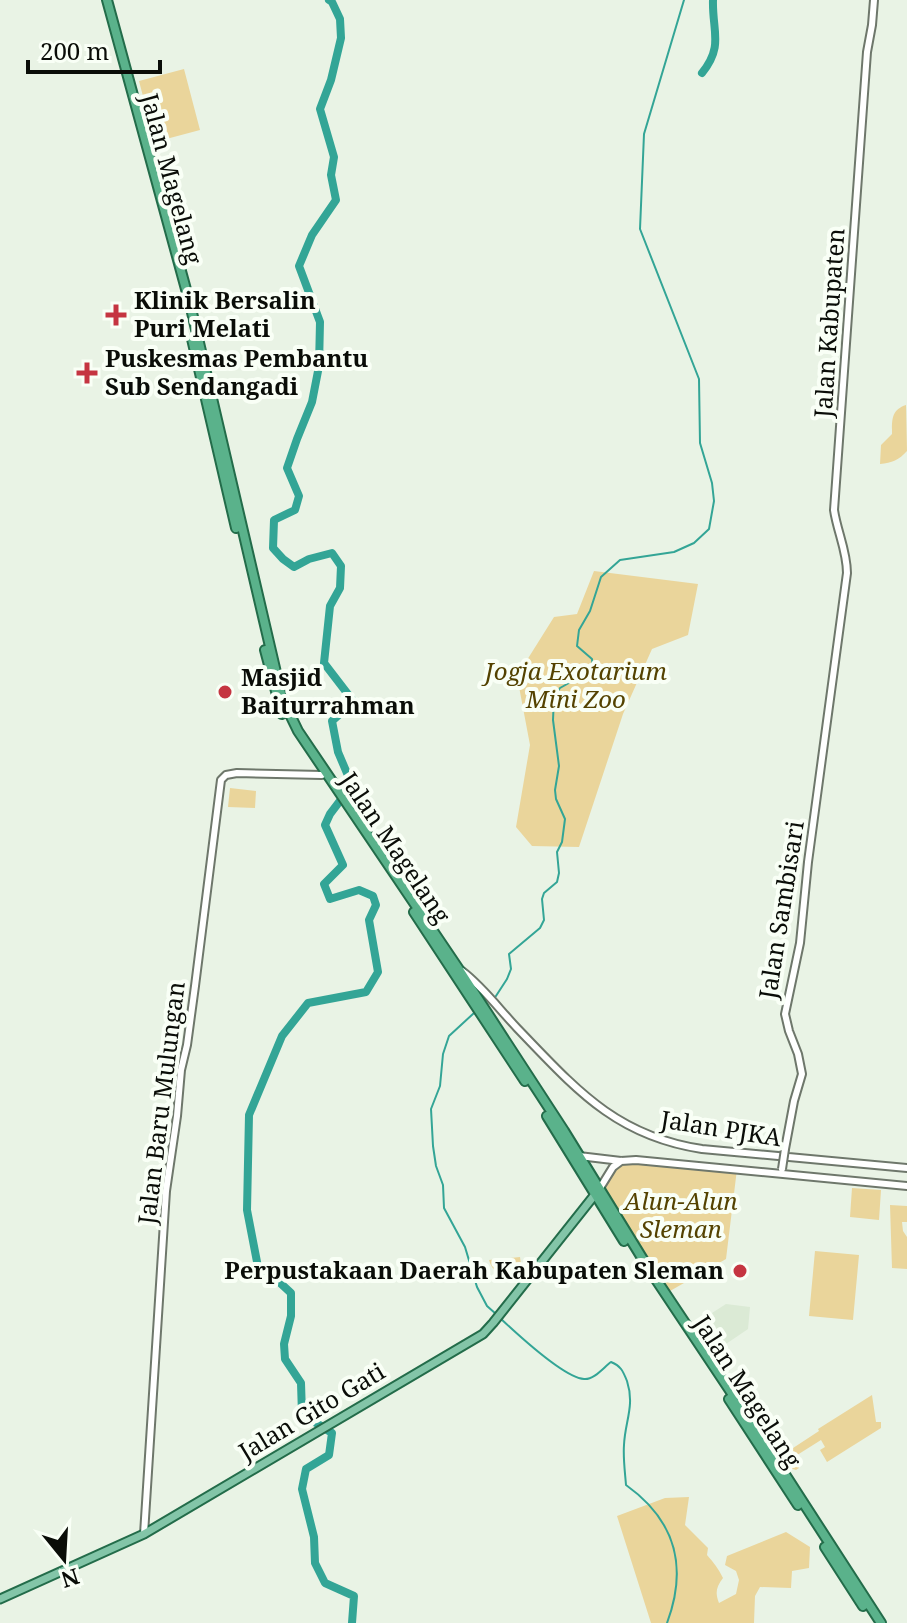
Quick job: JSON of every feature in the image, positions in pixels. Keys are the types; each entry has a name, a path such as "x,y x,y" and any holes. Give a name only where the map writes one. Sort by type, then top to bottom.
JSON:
{"highway":[{"name":"Jalan Magelang","path":"104,0 287,712 647,1266 874,1623"},
{"name":"Jalan Magelang","path":"240,534 278,703 290,729 337,792"},
{"name":"Jalan Magelang","path":"351,814 458,968 474,999"},
{"name":"Jalan Magelang","path":"488,1021 579,1156 597,1191"},
{"name":"Jalan Magelang","path":"772,1460 881,1623"}],"main road":[{"name":"Jalan Kabupaten","path":"836,646 847,565 834,506 867,52 874,0"},
{"name":"Jalan Sambisari","path":"782,1172 794,1101 802,1074 785,1014 800,943 836,646"},
{"name":"Jalan Baru Mulungan","path":"144,1534 166,1191 221,780 226,775 237,773 322,775"},
{"name":"Jalan Magelang","path":"458,968 487,995"},
{"name":"Jalan PJKA","path":"487,995 594,1104 627,1126 655,1139 702,1149 907,1168"},
{"path":"579,1156 782,1172 907,1186"},
{"path":"597,1191 613,1167 621,1161"},
{"name":"Jalan Gito Gati","path":"0,1599 144,1534 483,1334 597,1191"}],"shaded area":[{"path":"726,1304 750,1307 748,1329 723,1346 708,1322 715,1318 712,1313"}],"green space":[{"path":"184,69 200,130 155,142 139,81"},
{"path":"906,405 907,451 895,460 880,464 881,445 892,434 893,416"},
{"name":"Jogja Exotarium Mini Zoo","path":"594,571 698,584 688,635 652,649 623,714 579,847 532,846 516,827 530,745 517,676 554,617 577,614"},
{"path":"230,788 256,791 255,808 228,807"},
{"name":"Alun-Alun Sleman","path":"621,1161 737,1169 726,1259 670,1291 602,1185"},
{"path":"852,1188 881,1190 879,1220 850,1217"},
{"path":"890,1205 907,1206 907,1222 902,1222 907,1237 907,1269 892,1268"},
{"path":"815,1251 859,1255 853,1320 809,1316"},
{"path":"520,1257 521,1264 527,1270 518,1282 500,1275 489,1260"},
{"path":"872,1395 876,1422 881,1422 881,1428 827,1462 820,1450 825,1447 821,1440 794,1457 799,1468 786,1467 761,1429 766,1426 769,1430 776,1430 790,1450"},
{"path":"689,1497 685,1525 708,1548 707,1555 723,1578 717,1590 719,1603 736,1594 739,1580 736,1571 725,1565 727,1556 786,1532 810,1547 809,1568 792,1571 791,1588 760,1587 755,1596 754,1623 651,1623 617,1516 665,1498"}],"waterway":[{"path":"329,0 340,19 341,38 320,109 334,157 331,175 336,200 312,235 299,266 320,322 319,366 312,402 287,468 299,496 295,510 274,520 273,548 294,567 332,553 341,566 340,588 330,606 324,663 357,706 332,721 338,752 352,785 325,825 343,865 324,884 330,899 359,890 373,896 376,905 369,920 378,972 366,992 308,1003 282,1036 249,1115 247,1210 258,1267 291,1293 285,1359 301,1383 302,1414 332,1433 329,1455 306,1469 302,1489 314,1537 315,1563 325,1583 354,1596 352,1623"},
{"path":"494,999 511,969 509,954 540,928 544,920 544,893 557,882 557,852 562,842 565,819 555,790 559,766 553,720 554,697 560,688 576,679 596,678 592,659 577,646 579,630 590,611 601,577 620,560 674,552 694,543 709,529 714,501 700,443 699,379 640,229 644,134 684,0"},
{"path":"702,73 715,46 713,0"},
{"path":"474,1013 449,1036 443,1054 440,1086 431,1109 433,1146 443,1185 444,1208 465,1247 477,1287 487,1306 496,1314"},
{"path":"500,1318 540,1354 575,1377 591,1377 611,1362 623,1372 630,1398 624,1450 626,1485 656,1513 673,1546 676,1583 667,1623"}],"place":[{"name":"Klinik Bersalin Puri Melati","path":"116,315"},
{"name":"Puskesmas Pembantu Sub Sendangadi","path":"87,373"},
{"name":"Masjid Baiturrahman","path":"225,692"},
{"name":"Perpustakaan Daerah Kabupaten Sleman","path":"740,1271"}]}
